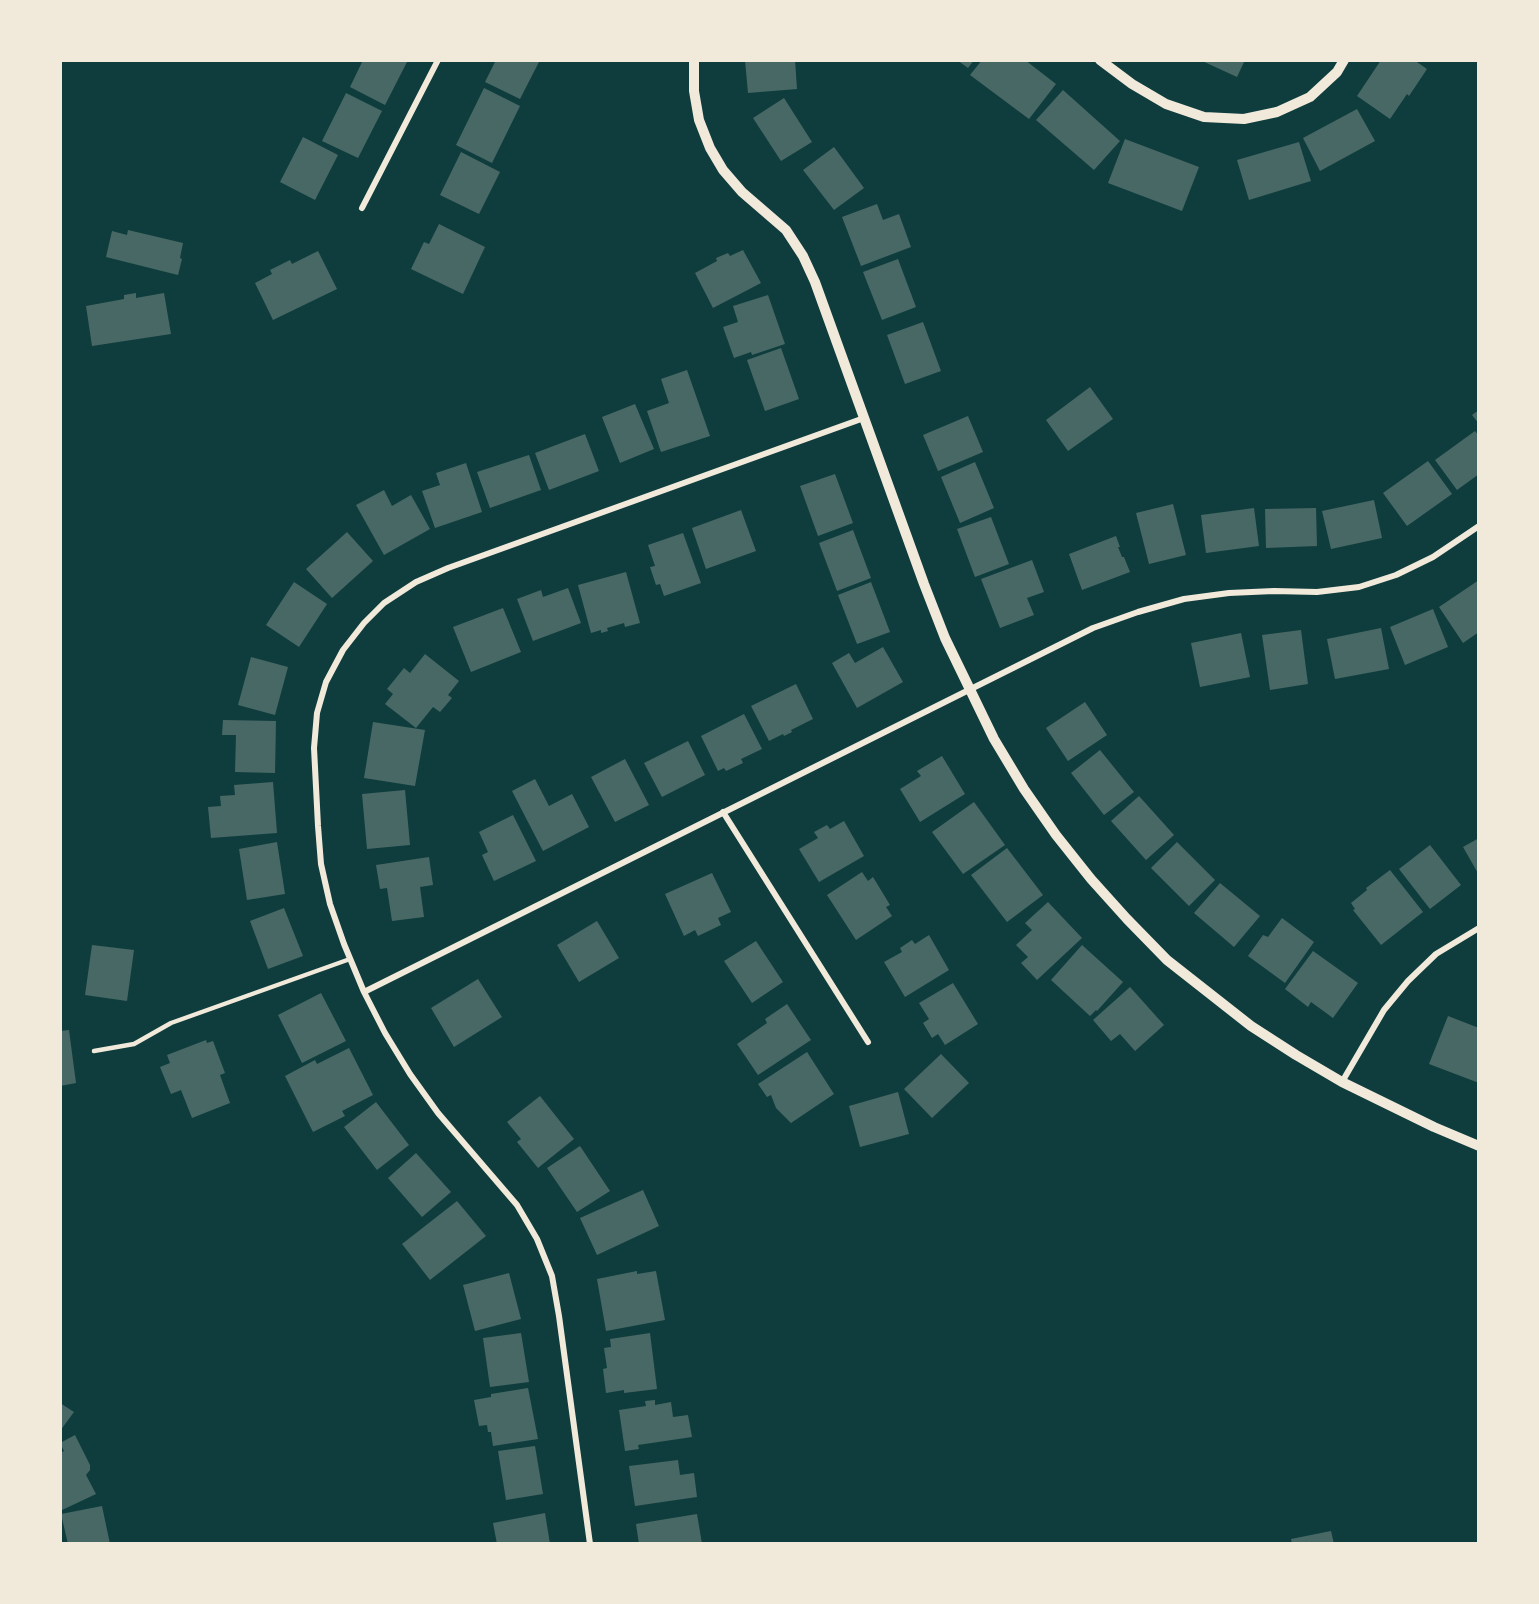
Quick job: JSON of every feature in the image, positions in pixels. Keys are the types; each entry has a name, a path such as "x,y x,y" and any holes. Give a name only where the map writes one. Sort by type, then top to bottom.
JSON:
{"street":[{"path":"362,208 438,60"},
{"path":"694,60 694,91 699,120 710,148 723,170 742,192 786,230 803,256 945,638 994,739 1024,789 1056,835 1126,919 1167,960 1251,1026 1342,1082 1424,1123 1479,1146"},
{"path":"1100,60 1132,84 1166,104 1204,117 1244,119 1277,112 1310,97 1337,72 1344,60"},
{"path":"590,1544 552,1276 537,1239 516,1205 438,1113 410,1074 385,1033 350,959 330,904 321,864 314,748 317,713 326,682 343,650 364,623 384,603 416,582 448,568 864,418"},
{"path":"364,992 1093,628 1184,599 1229,593 1317,592 1359,587 1396,575 1423,562 1479,526"},
{"path":"723,812 868,1042"},
{"path":"1342,1082 1384,1010 1408,981 1436,954 1479,928"}],"lane":[{"path":"94,1051 134,1044 171,1023 350,959"}],"building":[{"path":"363,60 403,60 407,62 385,105 350,87"},
{"path":"496,60 540,60 520,99 485,82"},
{"path":"745,60 795,60 797,89 748,93"},
{"path":"957,60 974,60 968,68"},
{"path":"982,60 1025,60 1056,84 1029,119 970,75"},
{"path":"1200,60 1245,60 1237,77"},
{"path":"1381,60 1414,60 1427,69 1390,119 1357,96"},
{"path":"484,88 520,106 492,163 456,145"},
{"path":"1063,90 1120,141 1094,170 1036,120"},
{"path":"346,93 382,111 358,158 322,141"},
{"path":"784,98 812,142 781,161 753,118"},
{"path":"1357,109 1375,141 1320,171 1303,138"},
{"path":"303,137 338,155 315,200 280,182"},
{"path":"1125,139 1199,167 1182,211 1108,183"},
{"path":"1299,142 1311,181 1249,200 1237,160"},
{"path":"834,147 864,188 834,210 803,170"},
{"path":"461,152 500,172 479,214 440,195"},
{"path":"877,204 883,220 899,214 911,247 861,266 842,217"},
{"path":"439,224 485,247 463,294 411,269 424,242 429,244"},
{"path":"128,230 183,243 178,275 106,257 112,231 127,235"},
{"path":"743,250 761,283 713,308 695,273 717,261 716,258 728,253 730,256"},
{"path":"318,251 337,289 273,320 255,283 272,274 270,270 290,260 292,264"},
{"path":"898,259 916,307 882,320 863,272"},
{"path":"136,293 136,298 164,293 171,334 92,346 86,306 124,299 124,295"},
{"path":"768,295 785,344 752,355 751,352 734,358 723,327 738,322 733,306"},
{"path":"923,322 941,371 905,384 887,335"},
{"path":"781,348 799,399 765,411 747,360"},
{"path":"687,370 710,436 661,452 647,411 669,403 661,379"},
{"path":"1090,387 1113,419 1068,451 1046,420"},
{"path":"635,404 654,449 620,463 602,417"},
{"path":"1479,410 1479,424 1472,415"},
{"path":"968,416 983,452 938,471 923,435"},
{"path":"1475,431 1479,436 1479,474 1457,490 1435,460"},
{"path":"585,434 599,471 549,490 535,453"},
{"path":"529,455 541,490 490,508 477,472"},
{"path":"1428,461 1452,494 1407,526 1383,493"},
{"path":"975,462 994,508 960,523 941,477"},
{"path":"466,463 482,512 435,528 422,491 440,485 436,473"},
{"path":"835,474 853,523 818,536 800,486"},
{"path":"384,490 392,506 411,495 430,529 384,555 356,505"},
{"path":"1374,500 1382,538 1331,549 1322,511"},
{"path":"1173,504 1186,555 1149,564 1136,513"},
{"path":"1254,508 1259,546 1206,553 1201,515"},
{"path":"1316,508 1317,546 1266,548 1265,509"},
{"path":"741,510 756,551 706,569 692,528"},
{"path":"991,517 1009,564 975,577 957,529"},
{"path":"853,530 871,578 837,591 819,543"},
{"path":"347,532 373,561 332,598 306,569"},
{"path":"683,533 701,583 664,596 660,584 656,585 650,567 655,566 648,545"},
{"path":"1116,536 1120,547 1118,547 1130,572 1082,590 1069,554"},
{"path":"1032,560 1044,592 1027,598 1034,615 1000,628 981,579"},
{"path":"626,572 640,623 625,627 624,623 607,628 608,631 601,633 601,630 591,633 578,585"},
{"path":"1479,580 1479,632 1463,643 1439,607"},
{"path":"294,582 327,604 299,647 266,625"},
{"path":"871,582 890,632 857,644 838,595"},
{"path":"568,588 581,623 533,641 517,599 541,590 543,597"},
{"path":"503,608 521,652 471,672 453,627"},
{"path":"1433,609 1448,647 1405,665 1390,627"},
{"path":"1381,628 1389,669 1335,679 1327,639"},
{"path":"1301,630 1308,684 1270,690 1262,635"},
{"path":"1241,633 1250,677 1200,687 1191,643"},
{"path":"883,647 903,682 857,708 832,663 849,653 855,663"},
{"path":"425,654 459,681 448,695 452,698 440,712 433,707 416,728 385,704 393,694 387,689 404,668 410,673"},
{"path":"251,657 288,667 275,715 238,705"},
{"path":"796,684 813,719 784,736 783,734 769,741 751,706"},
{"path":"1085,702 1107,735 1068,761 1046,728"},
{"path":"744,714 762,749 741,759 743,763 726,771 724,768 718,771 701,736"},
{"path":"223,720 276,721 275,773 235,772 236,735 222,735"},
{"path":"373,722 425,730 415,786 364,778"},
{"path":"688,741 705,775 662,797 644,763"},
{"path":"1100,750 1134,792 1104,815 1071,773"},
{"path":"942,756 965,794 920,822 900,789 921,776 917,771"},
{"path":"625,759 649,805 615,822 591,777"},
{"path":"535,779 549,806 572,794 589,827 543,851 512,791"},
{"path":"273,782 277,833 211,838 208,807 221,806 220,796 235,795 234,785"},
{"path":"405,790 410,845 367,849 362,794"},
{"path":"1139,796 1174,835 1146,860 1111,821"},
{"path":"974,802 1005,845 963,874 932,832"},
{"path":"513,815 536,861 494,881 482,855 488,852 479,832"},
{"path":"844,821 864,856 819,882 799,849 818,838 814,832 827,825 830,829"},
{"path":"1479,838 1479,875 1463,847"},
{"path":"277,842 285,894 247,900 239,849"},
{"path":"1177,842 1215,880 1189,906 1151,868"},
{"path":"1430,845 1461,885 1430,909 1399,869"},
{"path":"1007,848 1043,895 1007,922 971,875"},
{"path":"429,857 433,885 420,887 424,917 392,921 387,888 380,889 376,865"},
{"path":"1390,870 1423,912 1381,945 1353,910 1355,909 1351,903"},
{"path":"862,872 868,881 873,877 890,905 886,907 892,916 856,940 827,895"},
{"path":"712,873 731,912 718,918 721,925 698,936 695,930 684,936 665,894"},
{"path":"1220,883 1260,916 1234,947 1194,913"},
{"path":"1048,902 1082,938 1037,980 1021,963 1028,957 1016,945 1032,930 1025,923"},
{"path":"284,908 303,956 268,969 250,921"},
{"path":"1282,918 1314,942 1285,983 1248,956 1263,935 1268,937"},
{"path":"597,921 619,958 579,982 557,945"},
{"path":"929,935 949,970 905,997 884,962 902,952 900,948 912,940 915,944"},
{"path":"756,941 783,982 752,1003 724,961"},
{"path":"92,945 134,950 127,1001 85,995"},
{"path":"1082,945 1123,982 1090,1016 1051,980"},
{"path":"1313,951 1358,983 1333,1018 1311,1002 1308,1007 1285,989"},
{"path":"478,979 502,1017 454,1047 431,1008"},
{"path":"953,983 978,1024 945,1045 938,1034 932,1038 923,1023 929,1019 919,1003"},
{"path":"1130,987 1164,1025 1135,1051 1120,1034 1111,1041 1093,1020"},
{"path":"321,993 346,1041 302,1063 278,1015"},
{"path":"787,1004 811,1040 758,1075 737,1044 767,1023 765,1019"},
{"path":"1448,1016 1479,1028 1479,1083 1429,1064"},
{"path":"69,1030 76,1083 60,1086 60,1031"},
{"path":"206,1040 207,1043 213,1041 225,1073 220,1075 230,1103 192,1118 181,1090 171,1094 160,1067 170,1063 167,1055"},
{"path":"349,1048 373,1095 342,1111 345,1116 313,1132 285,1076 315,1060 317,1064"},
{"path":"807,1052 834,1094 791,1123 776,1108 771,1095 767,1097 758,1084"},
{"path":"941,1054 969,1083 932,1118 904,1089"},
{"path":"898,1092 909,1134 860,1147 849,1106"},
{"path":"540,1096 574,1139 538,1168 517,1142 521,1139 507,1122"},
{"path":"376,1102 409,1145 377,1170 344,1127"},
{"path":"580,1146 610,1191 577,1212 547,1168"},
{"path":"416,1153 451,1192 422,1217 388,1178"},
{"path":"643,1190 659,1226 597,1255 580,1218"},
{"path":"457,1201 486,1236 430,1280 402,1244"},
{"path":"637,1271 637,1274 656,1271 665,1320 606,1331 597,1279"},
{"path":"509,1273 521,1319 475,1331 463,1285"},
{"path":"521,1333 529,1382 490,1387 483,1338"},
{"path":"650,1333 657,1389 606,1393 603,1369 607,1368 604,1348 611,1347 610,1339"},
{"path":"528,1388 538,1439 493,1446 491,1432 488,1432 487,1425 479,1426 474,1400 491,1397 491,1394"},
{"path":"655,1400 655,1405 671,1402 673,1417 688,1415 692,1437 638,1445 639,1449 625,1451 619,1410 646,1406 645,1401"},
{"path":"60,1403 74,1412 60,1431"},
{"path":"75,1435 90,1465 90,1470 86,1475 96,1494 60,1511 60,1453 64,1451 60,1443"},
{"path":"535,1446 543,1494 506,1500 498,1451"},
{"path":"678,1460 680,1475 694,1473 697,1497 635,1506 629,1466"},
{"path":"102,1506 110,1544 68,1544 61,1514"},
{"path":"545,1513 550,1544 497,1544 493,1523"},
{"path":"697,1514 702,1544 639,1544 636,1524"},
{"path":"1331,1531 1334,1544 1292,1544 1291,1539"}]}
